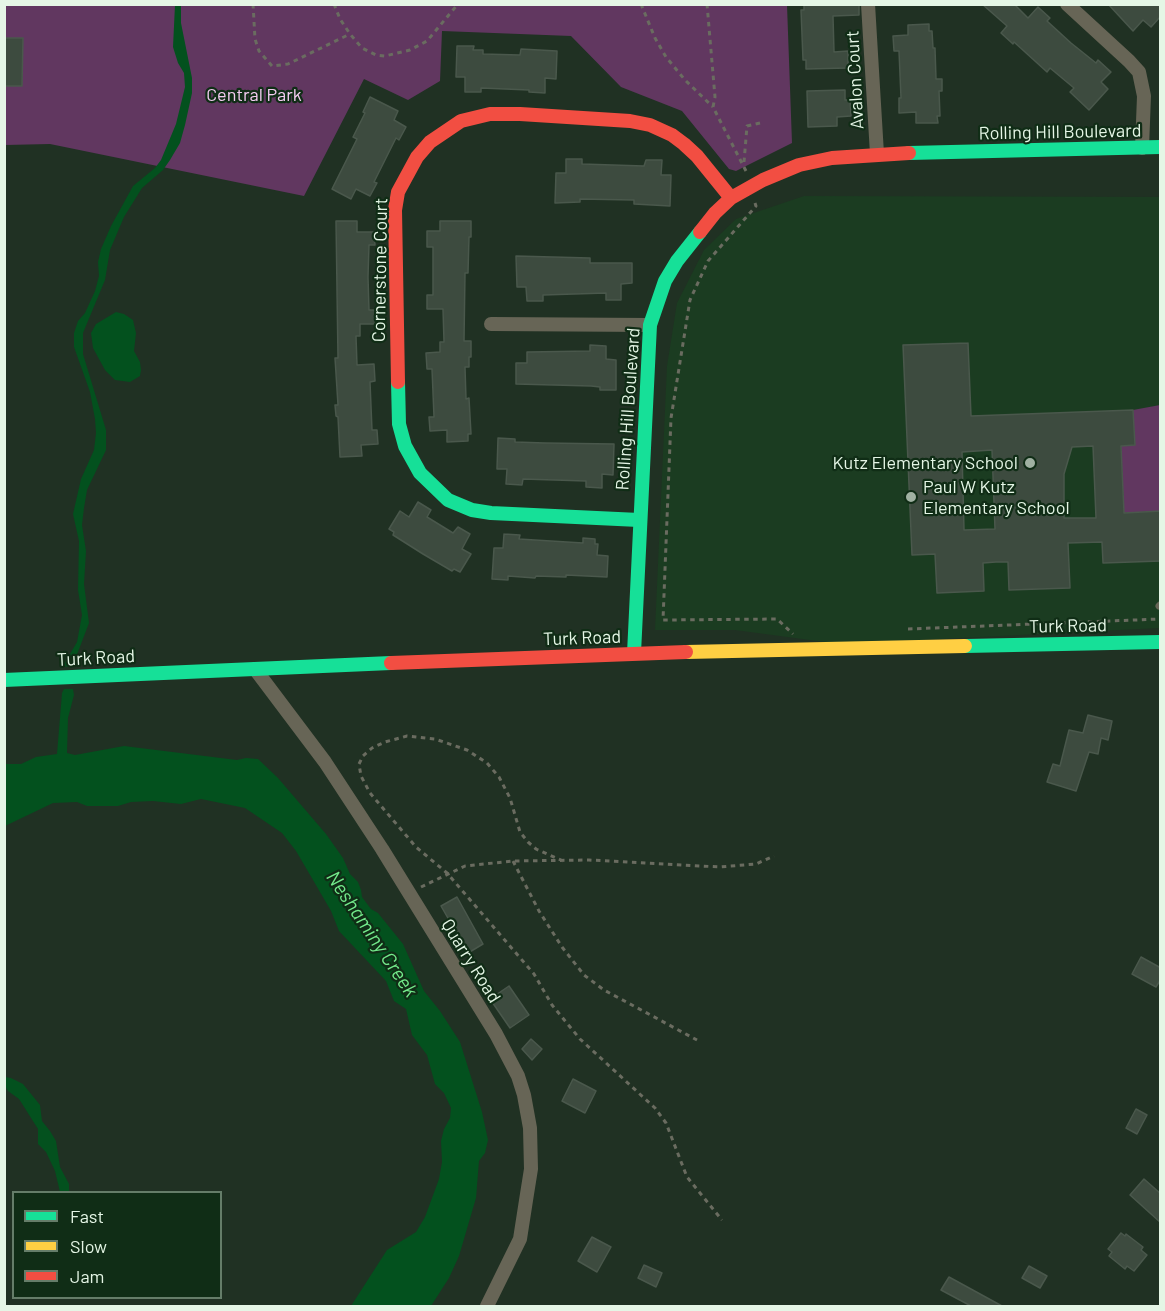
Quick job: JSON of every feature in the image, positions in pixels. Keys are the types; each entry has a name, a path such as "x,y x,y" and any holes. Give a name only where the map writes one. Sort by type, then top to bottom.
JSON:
{"street":[{"name":"Avalon Court","path":"868,4 877,154"},
{"path":"1067,4 1139,72 1144,96 1142,148"},
{"name":"Cornerstone Court","path":"639,519 491,513 472,510 448,500 423,476 407,452 399,424 395,210 398,192 417,156 443,132 473,117 490,114 520,114 630,120 650,125 672,135 684,144 697,156 731,198"},
{"name":"Rolling Hill Boulevard","path":"634,654 650,325 665,281 677,261 715,213 731,198 763,180 799,165 832,158 877,154 1161,147"},
{"path":"491,324 650,325"},
{"name":"Turk Road","path":"4,680 634,654 1161,642"},
{"name":"Quarry Road","path":"255,669 325,762 509,1057 521,1086 529,1114 531,1169 520,1239 487,1306"}],"path":[{"path":"253,4 255,39 260,51 272,66 288,64 350,34"},
{"path":"334,4 350,34 362,48 376,55 397,55 418,47 427,41 458,4"},
{"path":"641,4 655,38 666,57 713,107 744,164 756,206 708,261 690,300 671,418 663,620 777,619 792,634 804,633"},
{"path":"707,4 715,97 713,107"},
{"path":"744,164 747,126 764,122"},
{"path":"902,629 1161,619"},
{"path":"563,861 528,843 520,832 510,798 499,777 487,763 467,750 418,736 397,738 372,748 363,756 359,764 361,776 370,793 416,847 447,873 534,974 552,1005 580,1039 655,1108 666,1123 687,1177 722,1220"},
{"path":"409,894 465,866 513,861 589,860 720,867 756,864 774,856"},
{"path":"513,861 539,911 584,975 604,990 697,1040"}],"shaded area":[{"name":"Paul W Kutz Elementary School","path":"804,196 1160,197 1160,628 840,644 735,630 655,630 667,366 677,303 704,250 736,219"}],"green space":[{"name":"Central Park","path":"4,5 787,5 792,143 736,171 729,169 682,111 621,87 571,36 442,31 440,81 408,100 364,79 304,196 50,144 5,145"},
{"path":"1160,405 1160,511 1124,513 1121,446 1134,445 1133,410"}],"water":[{"path":"175,5 181,5 181,23 192,78 192,93 180,143 163,170 142,188 124,217 110,250 105,280 83,333 83,354 106,430 106,450 87,490 82,525 86,551 84,584 89,623 73,665 68,667 63,666 77,642 82,615 78,590 79,541 73,514 81,479 94,450 96,433 90,392 74,347 74,333 95,291 99,276 98,262 101,249 111,226 133,186 161,160 176,124 185,87 184,73 173,47"},
{"path":"116,312 133,320 136,333 134,351 140,362 141,370 140,376 130,382 115,380 105,370 93,348 91,333 96,324"},
{"name":"Neshaminy Creek","path":"64,689 73,689 74,695 68,718 67,753 75,755 124,746 237,760 258,759 278,778 326,834 343,858 350,874 358,882 362,897 403,944 424,991 460,1042 482,1112 488,1140 485,1153 479,1161 476,1198 459,1256 449,1278 431,1306 351,1306 387,1250 416,1232 425,1217 439,1179 442,1162 441,1141 450,1118 451,1108 444,1093 435,1084 427,1055 412,1035 406,1009 394,1001 386,981 339,931 331,911 313,880 282,833 245,808 201,799 181,804 153,801 131,802 118,806 87,806 77,802 53,803 5,826 5,764 21,764 36,757 57,754"},
{"path":"5,1077 23,1084 40,1105 42,1121 56,1141 60,1167 69,1184 69,1191 60,1191 55,1171 46,1152 38,1144 38,1129 19,1099 5,1086"}],"building":[{"path":"804,4 859,4 859,15 833,16 834,52 848,51 848,68 806,69 806,60 803,60 801,10 804,10"},
{"path":"982,4 1014,4 1028,18 1038,7 1050,18 1047,21 1071,43 1096,63 1098,60 1111,72 1101,82 1108,89 1089,110 1070,92 1074,88 1050,68 1047,72 1001,33 1007,26"},
{"path":"1108,4 1161,4 1161,16 1151,27 1143,20 1133,31"},
{"path":"929,24 929,31 932,31 933,48 935,48 936,79 942,79 942,91 939,91 940,116 937,116 938,123 916,123 916,112 899,113 899,98 901,98 899,51 894,51 893,36 908,35 908,25"},
{"path":"4,38 23,38 22,86 4,86"},
{"path":"457,46 474,46 473,50 483,50 483,54 520,55 521,49 557,51 556,79 545,78 545,93 481,88 481,92 465,92 465,77 456,77"},
{"path":"845,90 845,100 850,100 851,116 837,117 837,126 808,127 807,91"},
{"path":"370,97 398,111 394,120 406,127 399,140 396,138 374,182 377,183 370,196 356,189 351,199 332,189 357,139 353,137"},
{"path":"566,159 582,159 582,164 644,166 646,160 662,160 661,175 671,175 670,206 634,204 634,200 580,199 580,202 555,203 556,173 566,173"},
{"path":"336,221 357,221 357,232 374,232 375,245 369,245 368,277 369,310 376,310 376,324 360,324 360,336 356,336 357,365 374,364 375,381 370,382 372,430 377,430 378,444 361,445 362,456 340,457 338,417 335,405 338,405 335,358 338,358"},
{"path":"440,221 471,221 468,273 465,273 464,341 471,341 469,367 465,367 466,399 469,398 471,434 468,434 468,441 447,442 447,430 430,431 429,417 434,417 432,369 427,369 426,353 440,352 440,342 444,342 443,309 427,309 427,295 433,295 433,247 427,247 427,231 440,231"},
{"path":"516,256 590,258 590,263 632,263 632,283 621,284 621,300 606,300 606,293 543,295 543,301 527,301 526,287 517,287"},
{"name":"Kutz Elementary School","path":"968,343 971,416 1133,410 1135,445 1121,446 1124,513 1161,511 1161,561 1103,563 1102,542 1068,543 1070,588 1009,590 1008,562 996,562 983,563 984,591 937,593 935,554 912,555 903,345","holes":["1093,446 1096,518 1064,518 1064,474 1072,447","992,450 995,529 964,530 962,452"]},
{"path":"590,345 606,346 606,359 616,360 616,390 600,390 600,387 591,386 516,384 516,363 527,363 527,352 590,351"},
{"path":"498,438 515,439 515,442 614,444 613,475 602,474 602,488 586,487 586,481 523,479 522,485 506,484 507,469 497,469"},
{"path":"418,502 431,510 427,517 453,533 458,527 470,534 462,549 471,554 460,572 454,569 452,571 423,554 393,535 394,532 389,529 400,511 409,517"},
{"path":"504,534 520,535 519,539 583,543 583,538 595,539 595,544 598,544 597,555 608,556 607,577 508,576 508,580 492,579 494,548 503,548"},
{"path":"1088,715 1112,721 1108,740 1101,738 1098,754 1089,752 1076,791 1047,782 1053,764 1060,766 1069,730 1083,733"},
{"path":"457,897 483,944 468,953 441,906"},
{"path":"1141,957 1161,968 1161,979 1156,987 1132,974"},
{"path":"509,986 529,1015 510,1028 490,999"},
{"path":"531,1039 542,1049 532,1060 522,1049"},
{"path":"573,1079 596,1091 585,1113 562,1101"},
{"path":"1136,1109 1147,1115 1137,1134 1126,1128"},
{"path":"1144,1179 1161,1194 1161,1223 1130,1195"},
{"path":"1121,1233 1125,1236 1126,1234 1143,1247 1141,1250 1147,1255 1134,1271 1127,1266 1125,1269 1109,1256 1112,1252 1108,1249"},
{"path":"592,1237 611,1247 597,1272 578,1261"},
{"path":"644,1265 662,1273 656,1287 638,1278"},
{"path":"1029,1266 1047,1276 1040,1288 1022,1278"},
{"path":"949,1277 1002,1306 971,1306 941,1290"}],"traffic: fast":[{"path":"909,153 1160,147"},
{"path":"634,653 650,325 665,281 677,261 700,232"},
{"path":"398,382 399,424 405,446 420,473 448,500 472,510 491,513 639,520"},
{"path":"965,646 1160,642"},
{"path":"4,680 391,663"}],"traffic: slow":[{"path":"686,652 965,646"}],"traffic: jam":[{"path":"398,382 395,210 398,192 417,157 430,142 461,121 490,114 520,114 630,121 650,125 672,135 684,144 697,156 731,198"},
{"path":"700,232 731,198 763,180 799,165 832,158 909,153"},
{"path":"391,663 686,652"}],"place":[{"name":"Kutz Elementary School","path":"1030,463"},
{"name":"Paul W Kutz Elementary School","path":"911,497"}]}
